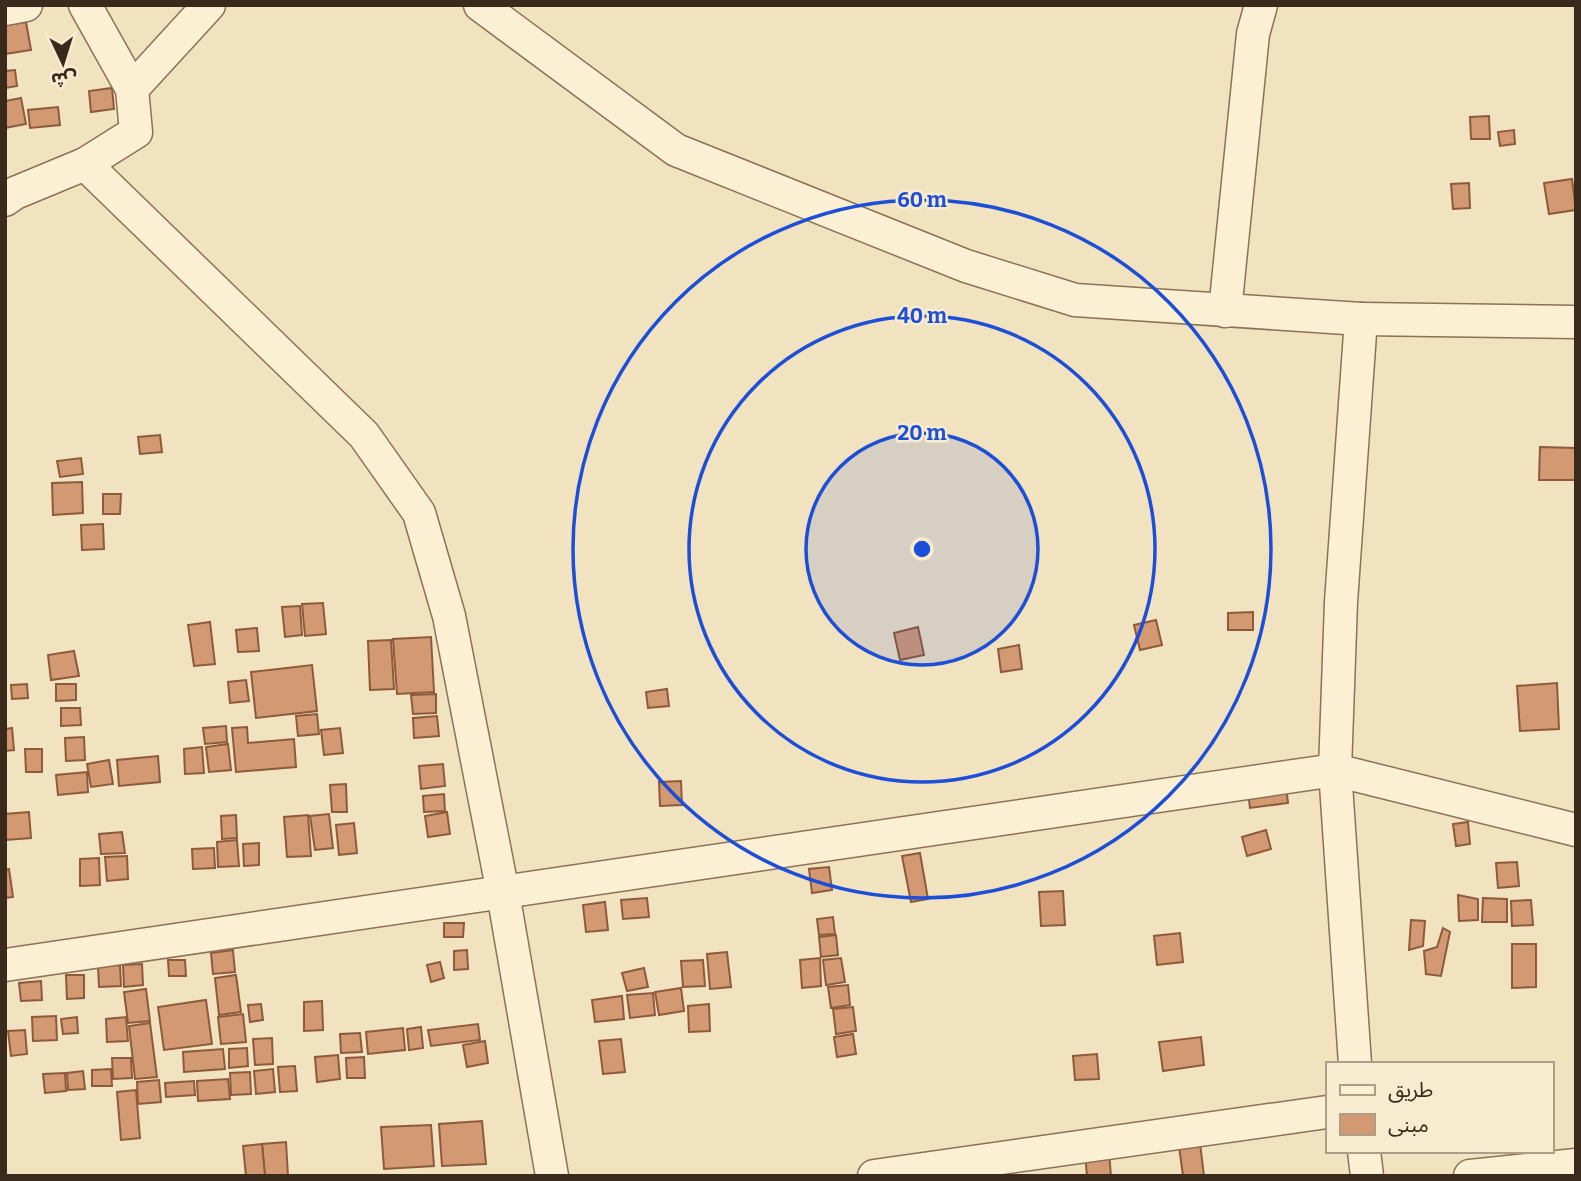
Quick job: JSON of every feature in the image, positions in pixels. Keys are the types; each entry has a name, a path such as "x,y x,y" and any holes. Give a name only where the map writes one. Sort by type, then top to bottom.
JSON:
{"street":[{"path":"5,9 26,5"},
{"path":"5,200 15,193 85,164 136,132 132,89 85,5"},
{"path":"132,89 209,5"},
{"path":"480,5 676,150 966,266 1075,300 1361,319 1576,322"},
{"path":"1226,311 1253,34 1261,5"},
{"path":"85,164 364,435 419,513 449,616 503,893 552,1176"},
{"path":"1355,1062 1335,770 1341,602 1361,319"},
{"path":"5,965 1335,770 1576,830"},
{"path":"874,1176 1326,1112"},
{"path":"1364,1153 1367,1176"},
{"path":"1470,1176 1576,1166"}],"building":[{"path":"26,22 31,50 5,54 5,25"},
{"path":"15,70 17,86 5,88 5,71"},
{"path":"112,88 114,109 91,112 89,91"},
{"path":"21,98 26,124 5,128 5,101"},
{"path":"58,107 60,125 30,128 28,110"},
{"path":"1489,116 1490,139 1471,139 1470,117"},
{"path":"1514,130 1515,144 1500,146 1498,132"},
{"path":"1572,179 1576,210 1549,214 1544,183"},
{"path":"1469,183 1470,208 1453,209 1451,184"},
{"path":"160,435 162,452 140,454 138,437"},
{"path":"1540,447 1576,448 1576,480 1539,480"},
{"path":"81,458 83,474 60,477 57,461"},
{"path":"82,482 83,513 53,515 52,483"},
{"path":"103,494 121,494 120,514 103,514"},
{"path":"103,524 104,549 82,550 81,525"},
{"path":"323,603 326,634 305,636 302,604"},
{"path":"300,606 302,635 285,637 282,607"},
{"path":"1253,612 1253,630 1228,630 1228,613"},
{"path":"1156,620 1162,645 1140,650 1134,625"},
{"path":"210,622 215,664 194,666 188,625"},
{"path":"918,627 924,655 900,660 894,633"},
{"path":"257,628 259,651 238,652 236,630"},
{"path":"431,637 434,692 397,694 393,639"},
{"path":"391,640 394,689 370,690 368,641"},
{"path":"1019,645 1022,669 1001,672 998,649"},
{"path":"74,651 79,676 51,680 48,655"},
{"path":"312,665 317,711 256,718 251,672"},
{"path":"246,680 249,701 230,703 228,682"},
{"path":"1557,683 1559,729 1520,731 1517,686"},
{"path":"27,684 28,698 12,699 11,685"},
{"path":"56,684 76,684 76,700 56,701"},
{"path":"667,689 669,706 648,708 646,692"},
{"path":"436,694 436,713 413,714 411,695"},
{"path":"61,708 80,708 81,725 61,726"},
{"path":"317,714 319,734 298,736 296,716"},
{"path":"437,716 439,736 414,738 413,718"},
{"path":"226,726 227,742 205,744 203,728"},
{"path":"247,727 248,743 294,739 296,767 236,772 232,728"},
{"path":"12,728 14,750 5,751 5,729"},
{"path":"340,728 343,753 324,755 321,730"},
{"path":"84,737 85,760 66,761 65,738"},
{"path":"228,744 231,770 209,772 206,747"},
{"path":"202,747 204,773 185,774 184,749"},
{"path":"25,749 42,749 42,772 26,772"},
{"path":"158,756 160,782 119,786 117,760"},
{"path":"109,760 113,784 91,787 87,764"},
{"path":"443,764 445,786 421,789 419,766"},
{"path":"87,772 88,792 58,795 56,775"},
{"path":"681,781 682,805 660,806 659,782"},
{"path":"346,784 347,812 332,812 330,785"},
{"path":"1286,786 1288,803 1250,808 1248,792"},
{"path":"444,794 445,811 424,812 423,796"},
{"path":"29,812 31,838 6,840 5,814"},
{"path":"447,812 450,834 428,837 425,816"},
{"path":"329,814 333,848 315,850 310,816"},
{"path":"236,815 237,838 222,839 221,816"},
{"path":"308,815 311,856 287,857 284,817"},
{"path":"1468,822 1470,844 1456,846 1453,824"},
{"path":"354,823 357,853 339,855 336,825"},
{"path":"1266,830 1271,849 1247,856 1242,837"},
{"path":"122,832 125,853 101,854 99,834"},
{"path":"237,840 239,866 218,867 217,842"},
{"path":"259,843 259,865 244,866 243,844"},
{"path":"214,848 215,868 193,869 192,849"},
{"path":"920,853 928,899 911,902 902,856"},
{"path":"127,856 128,879 107,881 105,857"},
{"path":"99,858 100,885 80,886 80,859"},
{"path":"1517,862 1519,886 1498,888 1496,863"},
{"path":"829,867 832,890 812,893 809,869"},
{"path":"9,869 13,897 5,898 5,870"},
{"path":"1063,891 1065,925 1041,926 1039,892"},
{"path":"1458,895 1478,899 1478,920 1459,921"},
{"path":"647,898 649,917 623,919 621,900"},
{"path":"1483,898 1507,899 1507,922 1482,922"},
{"path":"1531,900 1533,925 1512,926 1511,901"},
{"path":"605,902 608,930 586,932 583,905"},
{"path":"833,917 835,934 819,935 817,919"},
{"path":"1411,920 1425,921 1423,946 1409,950"},
{"path":"444,923 464,923 463,937 444,937"},
{"path":"1443,928 1450,932 1441,976 1426,974 1424,951 1437,947"},
{"path":"1180,933 1183,962 1157,965 1154,936"},
{"path":"836,935 838,955 821,957 819,937"},
{"path":"1512,944 1536,944 1536,987 1512,988"},
{"path":"233,950 235,972 213,974 211,953"},
{"path":"467,950 468,969 454,970 454,951"},
{"path":"727,952 731,987 710,989 707,954"},
{"path":"820,958 821,986 802,988 800,960"},
{"path":"841,958 845,982 826,985 823,960"},
{"path":"168,960 185,960 186,976 169,976"},
{"path":"703,960 705,986 683,987 681,961"},
{"path":"440,962 444,978 431,982 427,965"},
{"path":"142,964 143,985 124,987 123,965"},
{"path":"120,965 121,986 99,987 98,966"},
{"path":"644,968 648,987 627,991 622,973"},
{"path":"66,975 84,975 84,998 67,999"},
{"path":"236,975 241,1012 219,1015 215,978"},
{"path":"41,981 42,1000 21,1001 19,983"},
{"path":"848,985 850,1005 831,1008 828,987"},
{"path":"681,988 684,1011 659,1015 655,992"},
{"path":"146,989 150,1021 128,1023 124,992"},
{"path":"653,993 655,1015 630,1018 627,995"},
{"path":"622,996 624,1019 595,1022 592,1000"},
{"path":"206,1000 212,1044 164,1050 158,1007"},
{"path":"322,1001 323,1030 304,1031 304,1002"},
{"path":"261,1004 263,1020 250,1022 248,1005"},
{"path":"709,1004 710,1031 689,1032 688,1006"},
{"path":"853,1007 856,1031 836,1034 833,1009"},
{"path":"243,1014 246,1042 221,1044 218,1017"},
{"path":"56,1016 57,1040 33,1041 32,1017"},
{"path":"77,1017 78,1033 63,1034 61,1019"},
{"path":"126,1017 128,1041 107,1042 106,1019"},
{"path":"150,1023 157,1077 135,1079 129,1026"},
{"path":"478,1024 480,1040 431,1046 428,1030"},
{"path":"421,1027 423,1048 409,1050 407,1029"},
{"path":"403,1028 405,1050 368,1054 366,1032"},
{"path":"25,1030 27,1054 11,1056 8,1031"},
{"path":"360,1033 362,1052 341,1053 340,1034"},
{"path":"853,1034 856,1054 837,1057 834,1037"},
{"path":"1201,1037 1204,1065 1163,1071 1159,1042"},
{"path":"272,1038 273,1064 255,1065 253,1039"},
{"path":"621,1039 625,1072 603,1074 599,1041"},
{"path":"485,1041 488,1063 467,1067 463,1045"},
{"path":"247,1048 248,1066 229,1068 229,1049"},
{"path":"223,1049 225,1069 184,1072 183,1052"},
{"path":"1097,1054 1099,1079 1075,1080 1073,1056"},
{"path":"338,1055 340,1079 317,1082 315,1057"},
{"path":"364,1057 365,1078 347,1078 346,1058"},
{"path":"112,1058 131,1058 132,1078 113,1079"},
{"path":"295,1066 297,1091 280,1092 278,1067"},
{"path":"111,1069 112,1086 92,1086 92,1070"},
{"path":"273,1069 275,1092 256,1094 254,1071"},
{"path":"83,1071 85,1089 68,1090 67,1073"},
{"path":"250,1072 251,1094 231,1095 230,1073"},
{"path":"65,1073 66,1091 45,1093 43,1074"},
{"path":"228,1079 230,1099 198,1101 197,1081"},
{"path":"159,1080 161,1102 138,1104 137,1082"},
{"path":"194,1081 195,1095 166,1097 165,1083"},
{"path":"136,1090 140,1138 121,1140 117,1092"},
{"path":"482,1121 486,1164 442,1166 439,1124"},
{"path":"431,1125 434,1166 384,1169 381,1127"},
{"path":"286,1142 288,1176 265,1176 262,1144"},
{"path":"1200,1143 1204,1176 1183,1176 1179,1146"},
{"path":"262,1144 265,1176 246,1176 243,1146"},
{"path":"1109,1152 1111,1176 1087,1176 1085,1154"}]}
